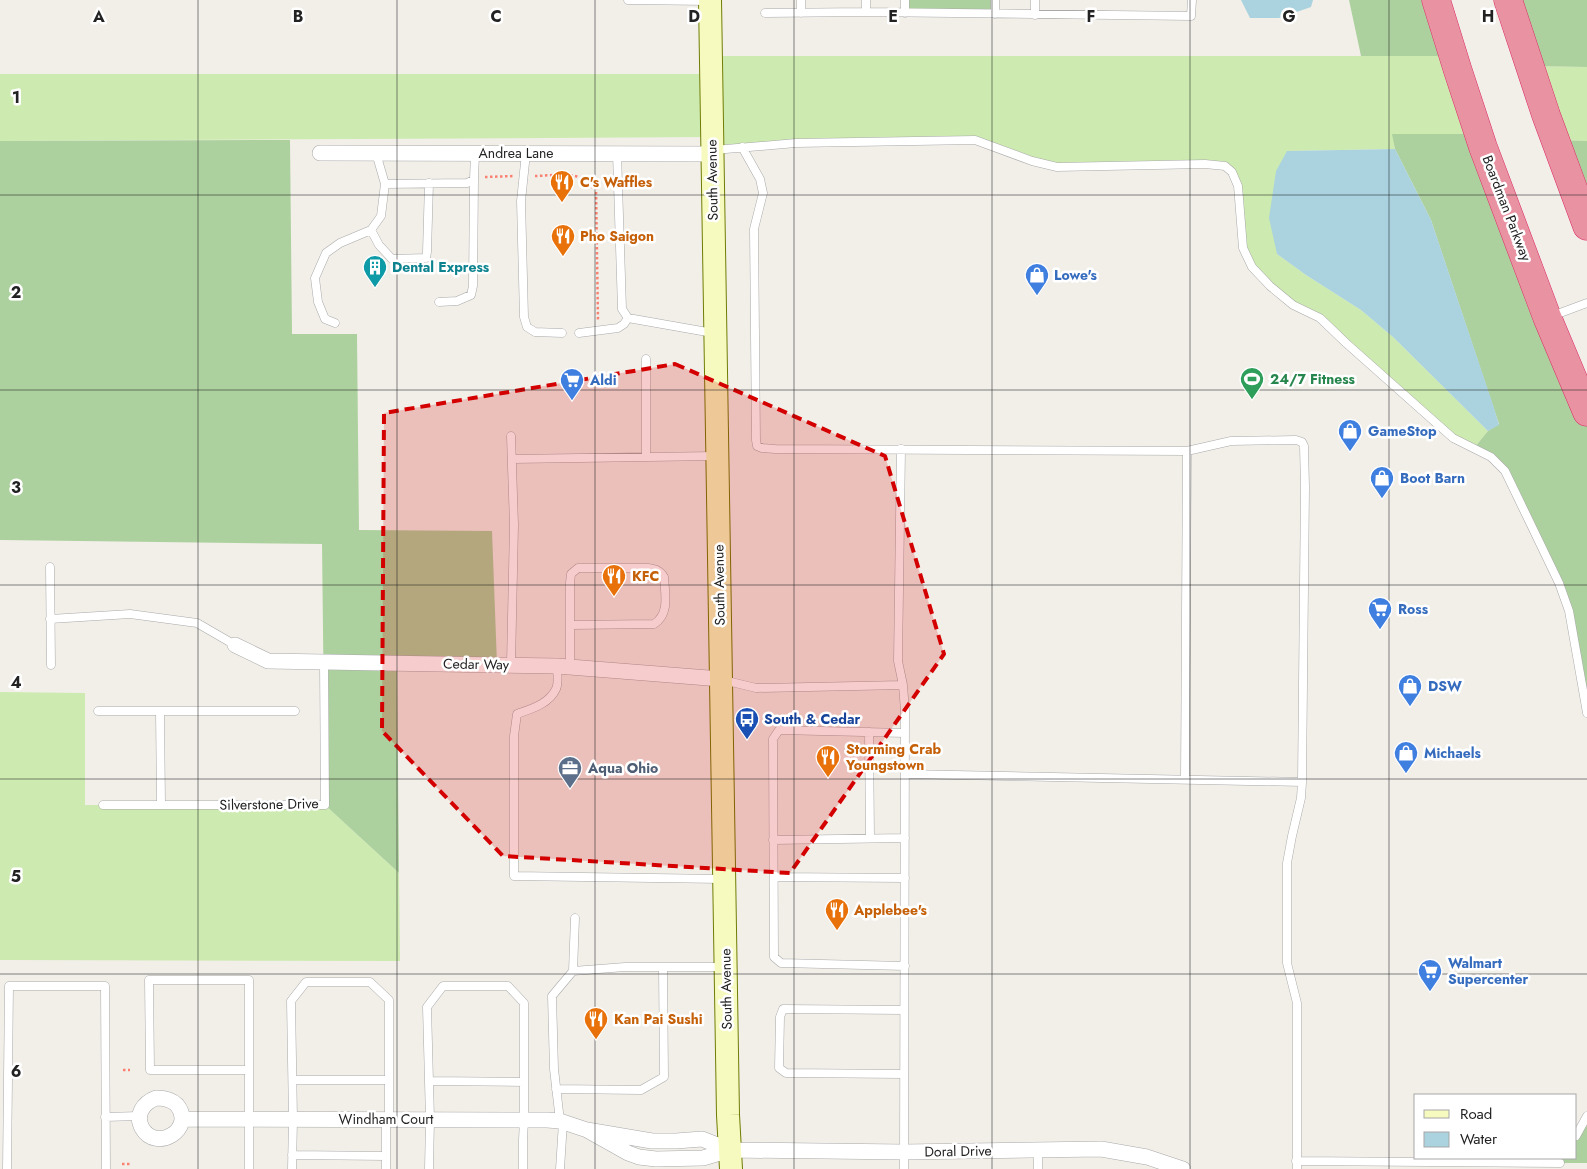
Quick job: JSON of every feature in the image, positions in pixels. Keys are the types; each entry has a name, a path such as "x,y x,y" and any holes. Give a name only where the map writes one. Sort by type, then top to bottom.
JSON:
{"highway":[{"name":"Boardman Parkway","path":"1436,0 1483,147 1548,317 1587,412"},
{"path":"1508,0 1546,116 1587,226"}],"main road":[{"name":"South Avenue","path":"710,0 728,1105 731,1159"}],"street":[{"name":"Andrea Lane","path":"320,153 712,152"},
{"name":"Cedar Way","path":"235,645 268,661 564,666 721,679"},
{"path":"156,1098 165,1098 174,1102 183,1118 177,1131 169,1137 160,1139 144,1132 139,1116 142,1108 150,1101 156,1098"},
{"name":"Windham Court","path":"183,1118 562,1121 587,1130 652,1141 702,1139 731,1159"},
{"name":"Doral Drive","path":"731,1159 904,1152 1101,1149 1147,1157 1182,1169"}],"lane":[{"path":"628,0 710,0"},
{"path":"801,0 801,13"},
{"path":"866,0 866,12"},
{"path":"904,13 905,0"},
{"path":"995,0 995,14"},
{"path":"1035,0 1035,15"},
{"path":"764,13 866,12 1191,16 1192,0"},
{"path":"712,152 742,147 796,143 975,140 1032,161 1057,167 1206,164 1225,166 1232,172 1238,186 1243,248 1252,267 1270,286 1293,305 1320,318 1453,438 1492,457 1505,471 1559,582 1569,611 1587,713"},
{"path":"742,147 760,179 763,193 754,230 757,446 775,449 1187,451 1231,441 1296,440 1302,442 1304,446 1302,782 1301,798 1287,863 1287,964 1297,1003 1296,1165 1560,1163"},
{"path":"336,323 325,318 318,302 315,278 326,253 340,243 371,230 381,216 385,184 376,153"},
{"path":"439,302 457,301 471,295 473,286 475,153"},
{"path":"526,153 521,201 524,317 526,327 535,332 562,333"},
{"path":"617,153 622,309 628,318 715,333"},
{"path":"385,184 467,183 474,179"},
{"path":"371,230 379,245 392,259 426,258 429,183"},
{"path":"1548,317 1587,302"},
{"path":"579,333 618,328 628,318"},
{"path":"646,359 646,457"},
{"path":"510,664 514,525 511,436"},
{"path":"901,449 898,661 903,685 905,711 904,1169"},
{"path":"1185,779 1187,451"},
{"path":"512,459 717,456"},
{"path":"50,567 51,665"},
{"path":"570,625 654,624 660,620 665,610 664,577 656,569 648,568 578,568 571,574 570,625 564,666 558,688 549,699 535,708 517,714 514,736 514,876 724,879"},
{"path":"50,619 130,614 197,623 235,645"},
{"name":"Silverstone Drive","path":"103,806 161,804 324,805 324,662"},
{"path":"721,679 756,688 903,685"},
{"path":"98,711 295,711"},
{"path":"160,711 161,804"},
{"path":"904,966 781,963 774,957 773,739 779,730 905,733"},
{"path":"869,732 870,838"},
{"path":"905,774 1302,782"},
{"path":"773,840 905,838"},
{"path":"774,877 905,878"},
{"path":"560,1169 562,1121 554,1069 552,996 574,971 575,918"},
{"path":"574,971 625,968 726,968"},
{"path":"556,1089 641,1090 664,1077 663,968"},
{"path":"249,1070 150,1070 149,980 249,980 250,1169"},
{"path":"292,1169 293,1080 291,1001 306,982 370,982 389,1000 386,1169"},
{"path":"6,1169 9,986 105,986 106,1169"},
{"path":"429,1169 430,1119 427,1007 442,986 508,986 524,1003 523,1169"},
{"path":"904,1010 783,1009 780,1018 779,1068 786,1073 904,1074"},
{"path":"293,1080 389,1080"},
{"path":"428,1082 524,1082"},
{"path":"105,1117 139,1116"},
{"path":"1577,1134 1587,1116"},
{"path":"1038,1150 1038,1169"},
{"path":"292,1155 386,1156"}],"path":[{"path":"474,179 524,176 576,176 588,182 591,187 596,187 598,330"},
{"path":"122,1070 130,1070"},
{"path":"122,1164 131,1164"}],"highlighted area":[{"path":"675,364 885,456 944,654 790,873 503,856 382,731 384,413"}],"green space":[{"path":"905,0 995,0 995,14 905,13"},
{"path":"1349,0 1436,0 1453,56 1361,56"},
{"path":"1508,0 1587,0 1587,67 1530,66"},
{"path":"711,56 1453,56 1479,134 1393,134 1395,149 1287,151 1277,254 1361,310 1393,337 1488,431 1474,448 1453,438 1320,318 1270,286 1243,248 1238,186 1225,166 1057,167 975,140 796,143 712,154 712,137 0,141 0,74 710,74"},
{"path":"1530,66 1587,67 1587,141 1556,140"},
{"path":"1392,134 1479,134 1587,412 1587,694 1569,611 1505,471 1474,448 1488,431 1499,424 1431,220 1395,149"},
{"path":"290,140 292,334 357,334 359,530 492,531 497,664 397,663 399,873 325,805 322,544 0,540 0,141"},
{"path":"1556,140 1587,141 1587,226"},
{"path":"0,692 85,693 85,805 325,805 399,873 400,961 0,960"},
{"path":"1587,1116 1587,1163 1560,1163 1562,1159 1577,1159 1577,1134"}],"water":[{"path":"1241,0 1313,0 1311,7 1279,18 1250,18"},
{"path":"1395,149 1431,220 1494,408 1499,425 1488,431 1393,337 1361,310 1277,254 1269,218 1276,171 1287,151"}],"place":[{"name":"C's Waffles","path":"562,203"},
{"name":"Pho Saigon","path":"563,257"},
{"name":"Dental Express","path":"375,288"},
{"name":"Lowe's","path":"1037,296"},
{"name":"24/7 Fitness","path":"1252,400"},
{"name":"Aldi","path":"572,401"},
{"name":"GameStop","path":"1350,452"},
{"name":"Boot Barn","path":"1382,499"},
{"name":"KFC","path":"614,597"},
{"name":"Ross","path":"1380,630"},
{"name":"DSW","path":"1410,707"},
{"name":"South & Cedar","path":"747,740"},
{"name":"Michaels","path":"1406,774"},
{"name":"Storming Crab Youngstown","path":"828,778"},
{"name":"Aqua Ohio","path":"570,789"},
{"name":"Applebee's","path":"837,931"},
{"name":"Walmart Supercenter","path":"1430,992"},
{"name":"Kan Pai Sushi","path":"596,1040"}]}
